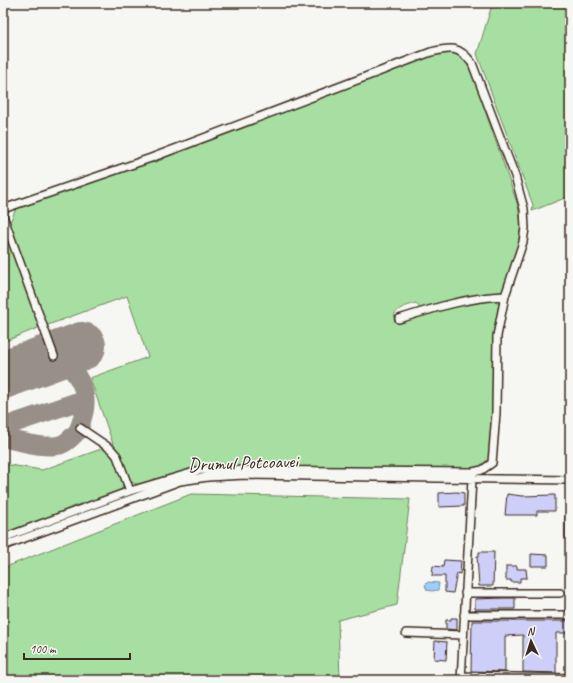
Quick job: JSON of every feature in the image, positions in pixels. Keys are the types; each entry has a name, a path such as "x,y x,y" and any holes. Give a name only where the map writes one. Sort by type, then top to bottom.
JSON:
{"street":[{"path":"3,209 151,158 431,52 446,48 456,49 466,55 472,63 515,176 524,209 525,228 523,242 506,296 497,336 496,413 491,479"},
{"path":"3,216 54,356"},
{"path":"399,319 453,303 506,296"},
{"path":"80,428 111,449 117,456 130,491"},
{"path":"3,538 130,491 201,470 473,472 482,470 492,462"},
{"name":"Drumul Potcoavei","path":"3,546 180,481 208,477 245,475 570,480"},
{"path":"472,479 461,678 570,678"},
{"path":"465,593 560,593"},
{"path":"464,615 569,615"},
{"path":"406,634 463,635"}],"green space":[{"path":"515,3 570,3 570,196 532,211 533,205 477,54 491,8"},
{"path":"451,51 464,59 473,75 518,206 521,223 518,247 504,290 499,294 421,310 416,303 398,310 394,316 394,320 397,321 454,305 493,299 499,304 494,333 490,458 478,468 469,470 237,469 221,463 141,485 133,483 128,477 113,444 90,378 148,357 127,296 48,325 42,320 8,226 17,207 149,161 153,163 164,159 165,155 381,72 387,74 414,60"},
{"path":"3,227 38,320 38,328 3,342"},
{"path":"104,448 113,454 123,483 122,489 115,494 86,505 80,504 55,514 51,519 3,536 3,464 42,470"},
{"path":"191,494 410,499 397,605 338,620 340,680 3,680 3,568"}],"water":[{"path":"428,582 439,583 438,590 427,590 425,585"}],"building":[{"path":"439,493 464,493 464,506 439,507"},
{"path":"507,494 522,496 555,495 555,511 537,511 537,515 505,515"},
{"path":"565,516 570,516 570,538 565,538"},
{"path":"479,552 494,552 493,586 479,586 477,556 479,556"},
{"path":"531,554 548,555 548,566 531,566"},
{"path":"444,560 461,561 460,574 457,573 453,593 445,592 445,576 432,576 433,566 443,567"},
{"path":"506,566 517,566 517,569 526,569 527,578 520,578 520,582 511,582 511,580 506,580"},
{"path":"515,598 515,609 475,609 475,599"},
{"path":"451,618 457,618 457,630 446,629 446,620 451,620"},
{"path":"472,621 569,621 569,633 556,633 556,673 523,672 523,635 505,636 505,672 471,671"},
{"path":"435,641 447,642 446,660 434,659"}],"taxiway":[{"path":"3,361 17,354 32,352 47,354 60,360 72,370 80,382 85,396 84,412 80,427 77,432 63,444 46,446 3,438"},
{"path":"3,427 85,399"}],"runway":[{"path":"3,375 82,346"}]}
